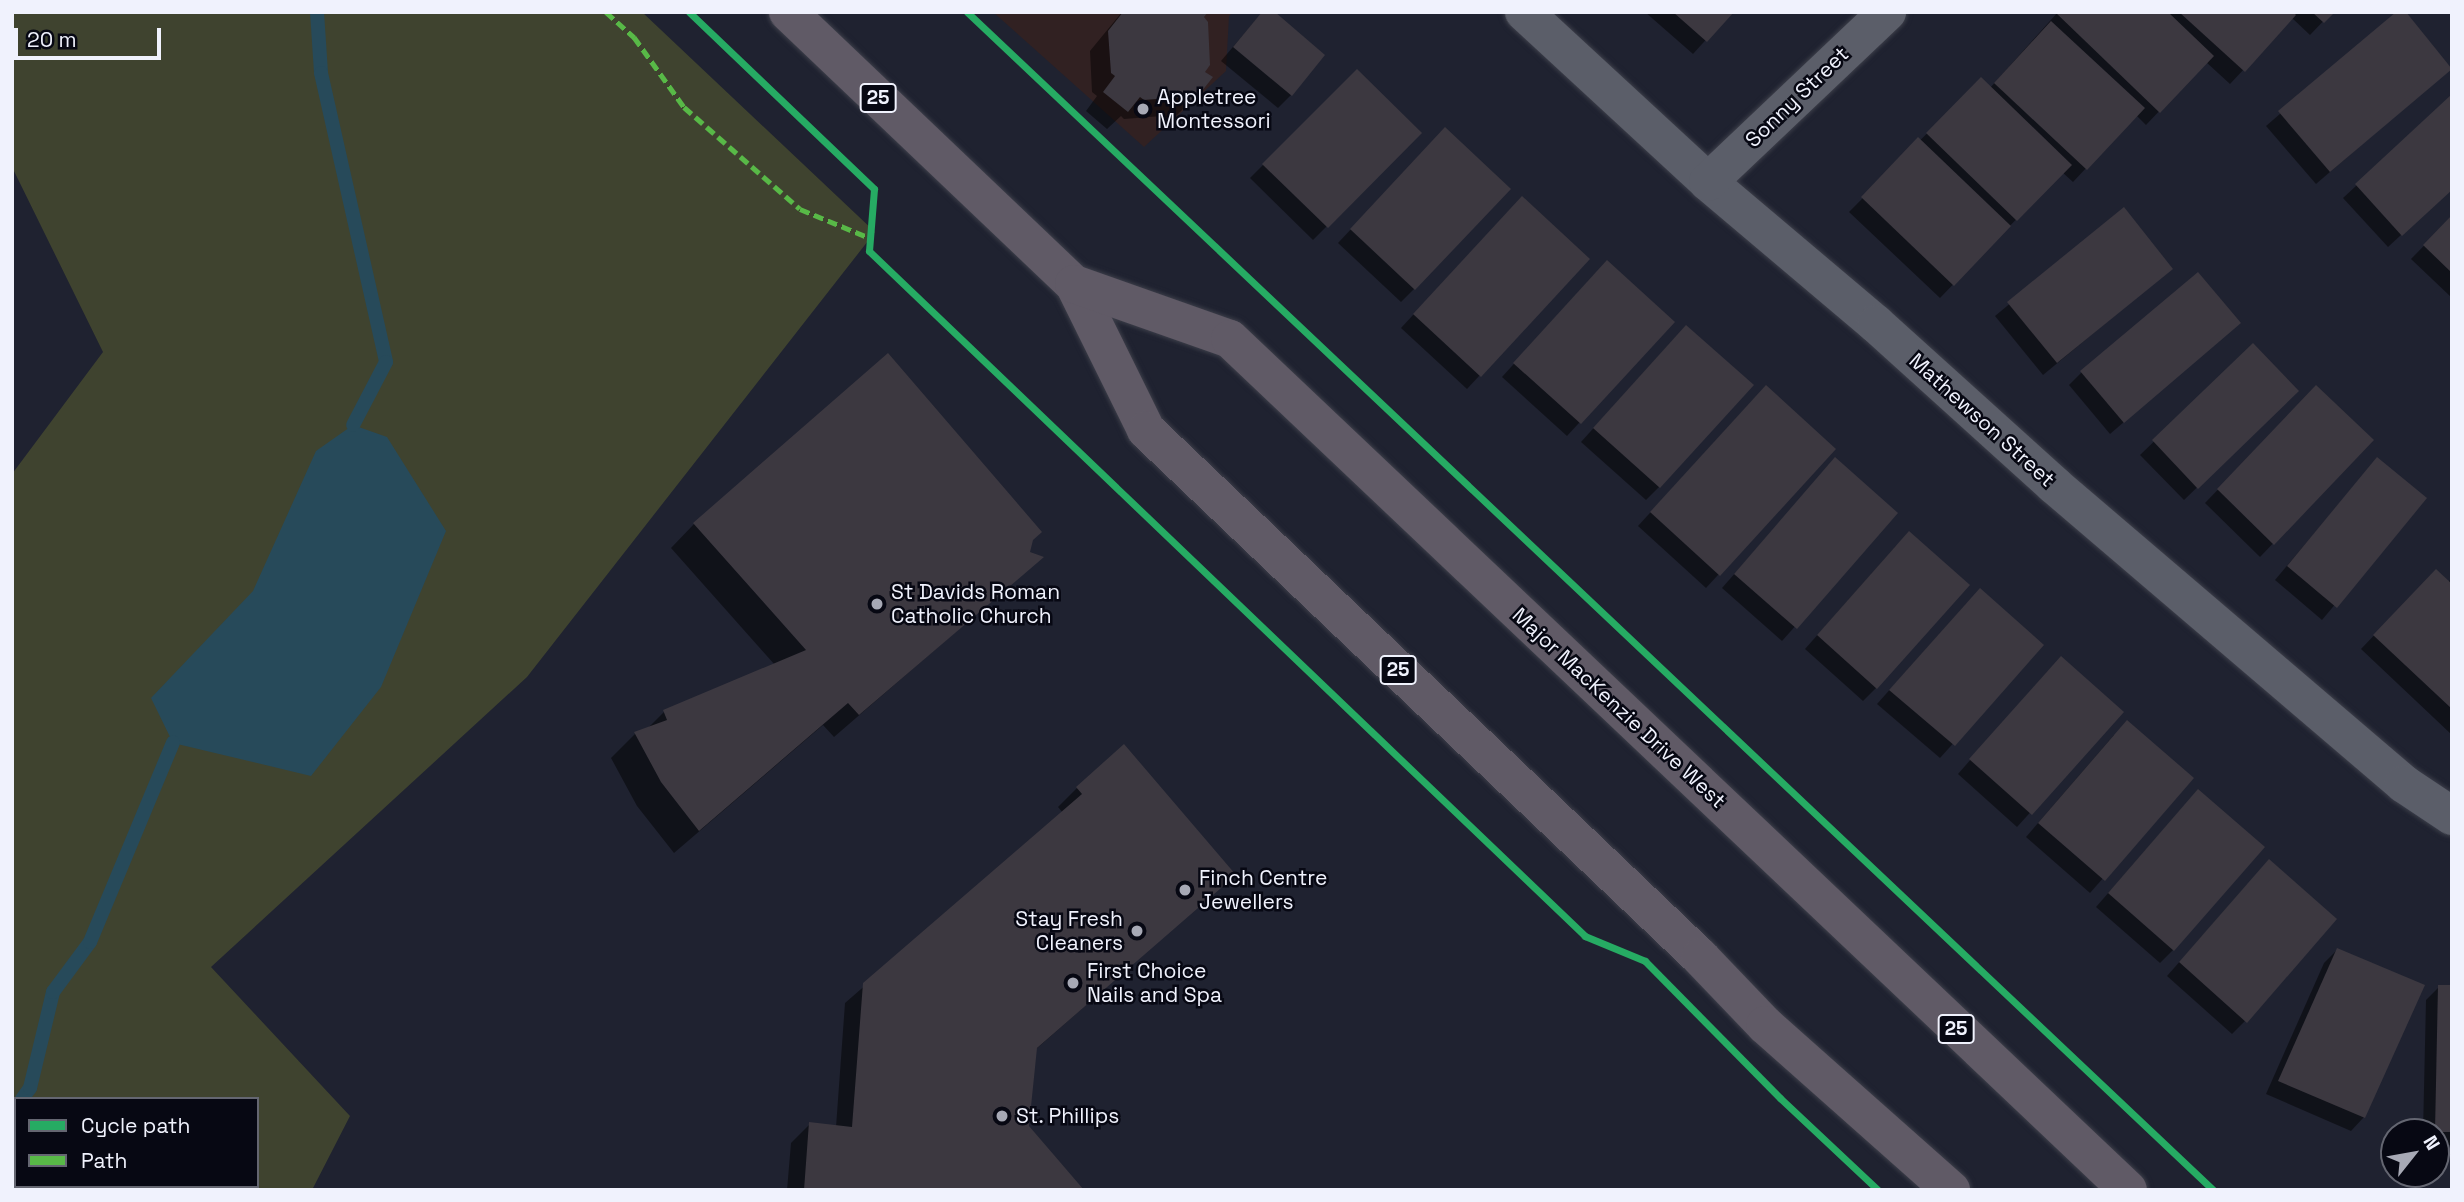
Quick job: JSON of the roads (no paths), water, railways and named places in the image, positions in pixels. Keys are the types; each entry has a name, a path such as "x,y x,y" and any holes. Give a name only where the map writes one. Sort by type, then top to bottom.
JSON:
{"main road":[{"name":"Major MacKenzie Drive West","path":"788,12 1074,284 1146,430 1700,957 1765,1025 1951,1190"},
{"name":"Major MacKenzie Drive West","path":"1074,284 1230,339 2128,1190"}],"street":[{"name":"Mathewson Street","path":"1524,12 1708,182 1876,324 2054,485 2383,766 2452,816"},
{"name":"Sonny Street","path":"1708,182 1887,12"}],"water":[{"path":"353,425 387,437 446,531 381,687 311,776 173,743 151,698 253,591 316,451"}],"waterway":[{"path":"317,12 321,73 386,362 353,425"},
{"path":"23,1097 30,1088 53,992 90,942 173,743"}],"place":[{"name":"Appletree Montessori","path":"1143,109"},
{"name":"St Davids Roman Catholic Church","path":"877,604"},
{"name":"Finch Centre Jewellers","path":"1185,890"},
{"name":"Stay Fresh Cleaners","path":"1137,931"},
{"name":"First Choice Nails and Spa","path":"1073,983"},
{"name":"St. Phillips","path":"1002,1116"}]}
